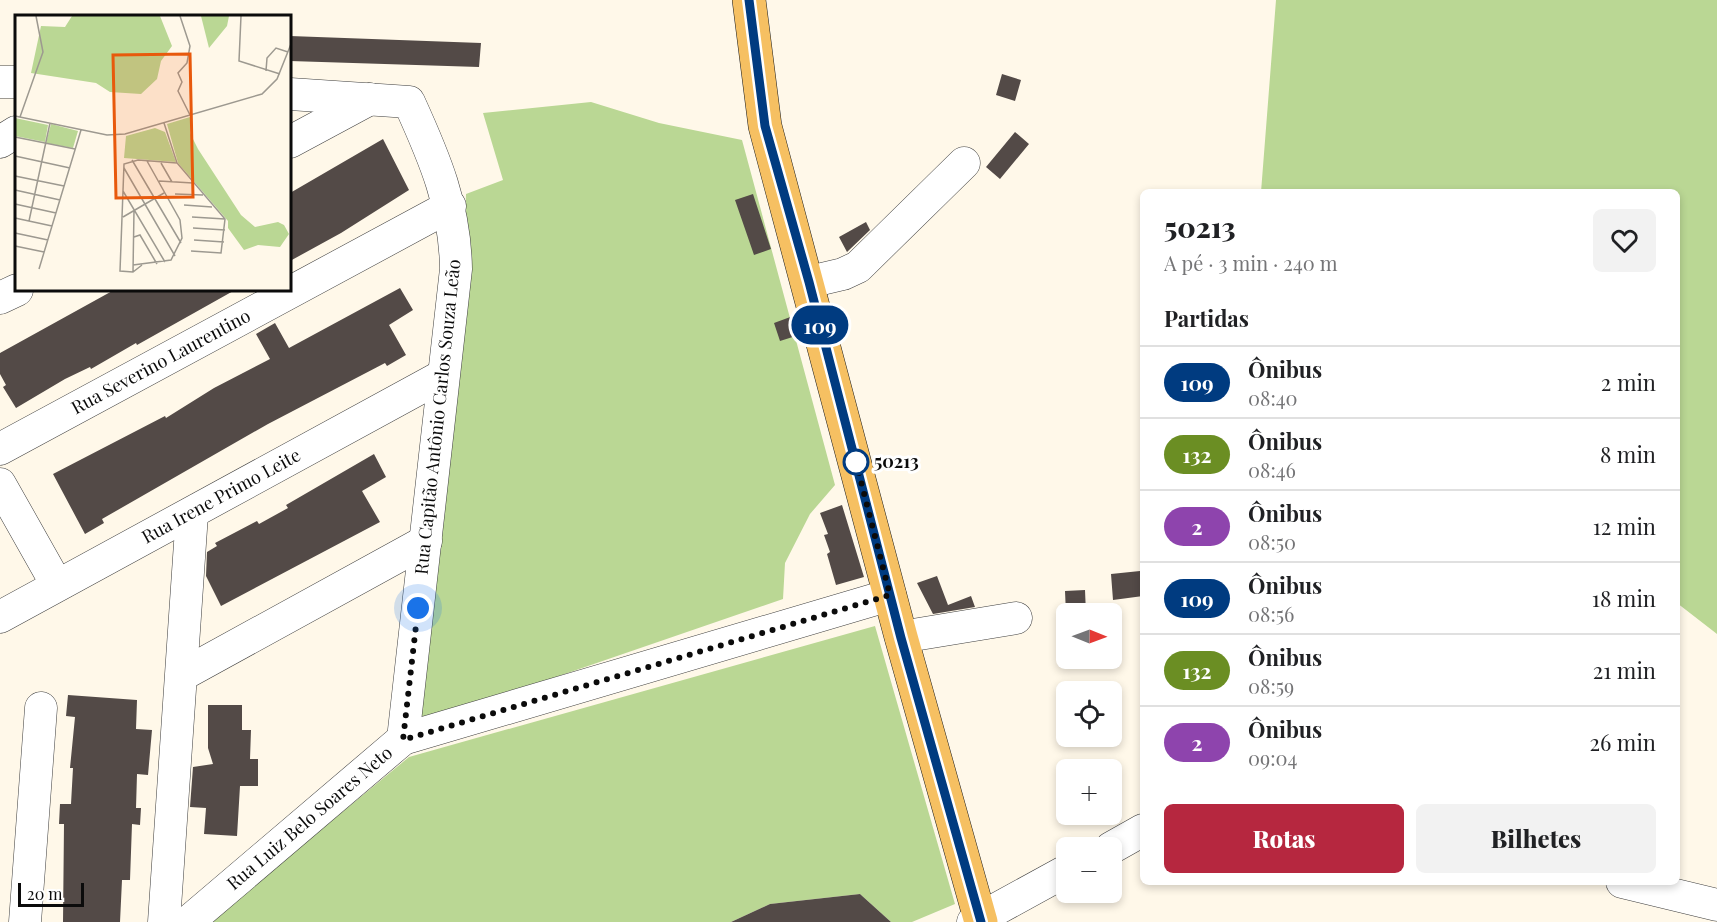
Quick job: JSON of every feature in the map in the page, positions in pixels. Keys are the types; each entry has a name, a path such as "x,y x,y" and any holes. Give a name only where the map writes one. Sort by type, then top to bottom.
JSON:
{"main road":[{"path":"749,0 765,126 809,282 901,638 978,921"}],"street":[{"path":"291,94 371,98"},
{"path":"291,141 371,98"},
{"name":"Rua Capitão Antônio Carlos Souza Leão","path":"371,98 409,102 434,156 450,206 456,269 442,376 403,740"},
{"path":"0,142 15,133"},
{"path":"809,282 843,274 858,267 964,162"},
{"name":"Rua Severino Laurentino","path":"0,449 450,206"},
{"path":"0,298 15,291"},
{"name":"Rua Irene Primo Leite","path":"0,617 442,376"},
{"path":"0,484 57,585"},
{"path":"164,922 192,514"},
{"path":"182,675 426,542"},
{"name":"Rua Luiz Belo Soares Neto","path":"188,922 403,740 890,595"},
{"path":"901,638 1016,618"},
{"path":"26,922 41,708"},
{"path":"1122,842 1140,832"},
{"path":"978,921 1056,878"},
{"path":"1634,885 1717,905"}],"green space":[{"path":"1276,0 1717,0 1717,634 1680,605 1680,189 1261,189"},
{"path":"591,102 659,123 742,140 835,485 810,514 785,563 783,599 416,725 462,324 466,194 503,180 483,113"},
{"path":"875,626 955,904 912,922 891,922 860,894 770,904 731,922 209,922 409,757"}],"building":[{"path":"291,36 481,43 479,67 291,61"},
{"path":"1002,74 1021,80 1015,101 996,95"},
{"path":"1015,132 1029,144 1000,179 986,167"},
{"path":"383,139 409,190 341,233 291,260 291,192"},
{"path":"753,194 771,249 754,255 735,200"},
{"path":"866,222 870,230 847,252 839,237"},
{"path":"400,288 413,310 389,325 406,355 387,366 385,363 268,424 102,519 104,523 85,534 53,474 165,416 166,418 214,388 270,359 256,334 275,323 289,348"},
{"path":"112,291 233,291 137,345 136,343 91,369 90,367 65,379 16,408 3,387 6,385 0,374 0,353"},
{"path":"793,316 799,335 780,341 774,323"},
{"path":"374,454 386,477 362,491 380,522 221,606 206,576 207,552 217,546 215,543 257,521 259,524 288,508 286,505"},
{"path":"842,505 864,577 836,585 827,554 830,552 824,535 828,534 820,513"},
{"path":"1140,571 1140,596 1113,600 1111,574"},
{"path":"937,576 948,605 971,596 975,607 933,614 917,583"},
{"path":"1085,590 1086,603 1066,603 1065,591"},
{"path":"68,695 137,700 136,729 152,730 148,775 137,774 136,808 141,808 140,825 132,824 130,880 122,880 120,922 63,922 64,824 59,824 60,804 71,804 73,768 70,768 75,717 66,716"},
{"path":"208,705 242,705 242,730 251,730 250,759 258,759 258,786 240,786 237,836 204,834 206,808 190,807 193,767 213,764 208,748"},
{"path":"860,894 891,922 731,922 770,904"}],"bus line":[{"name":"109","path":"749,0 754,55 765,126 809,282 901,638 981,922"}],"place":[{"name":"50213","path":"856,462"}],"route":[{"path":"418,608 403,740 890,595 856,462"}]}
